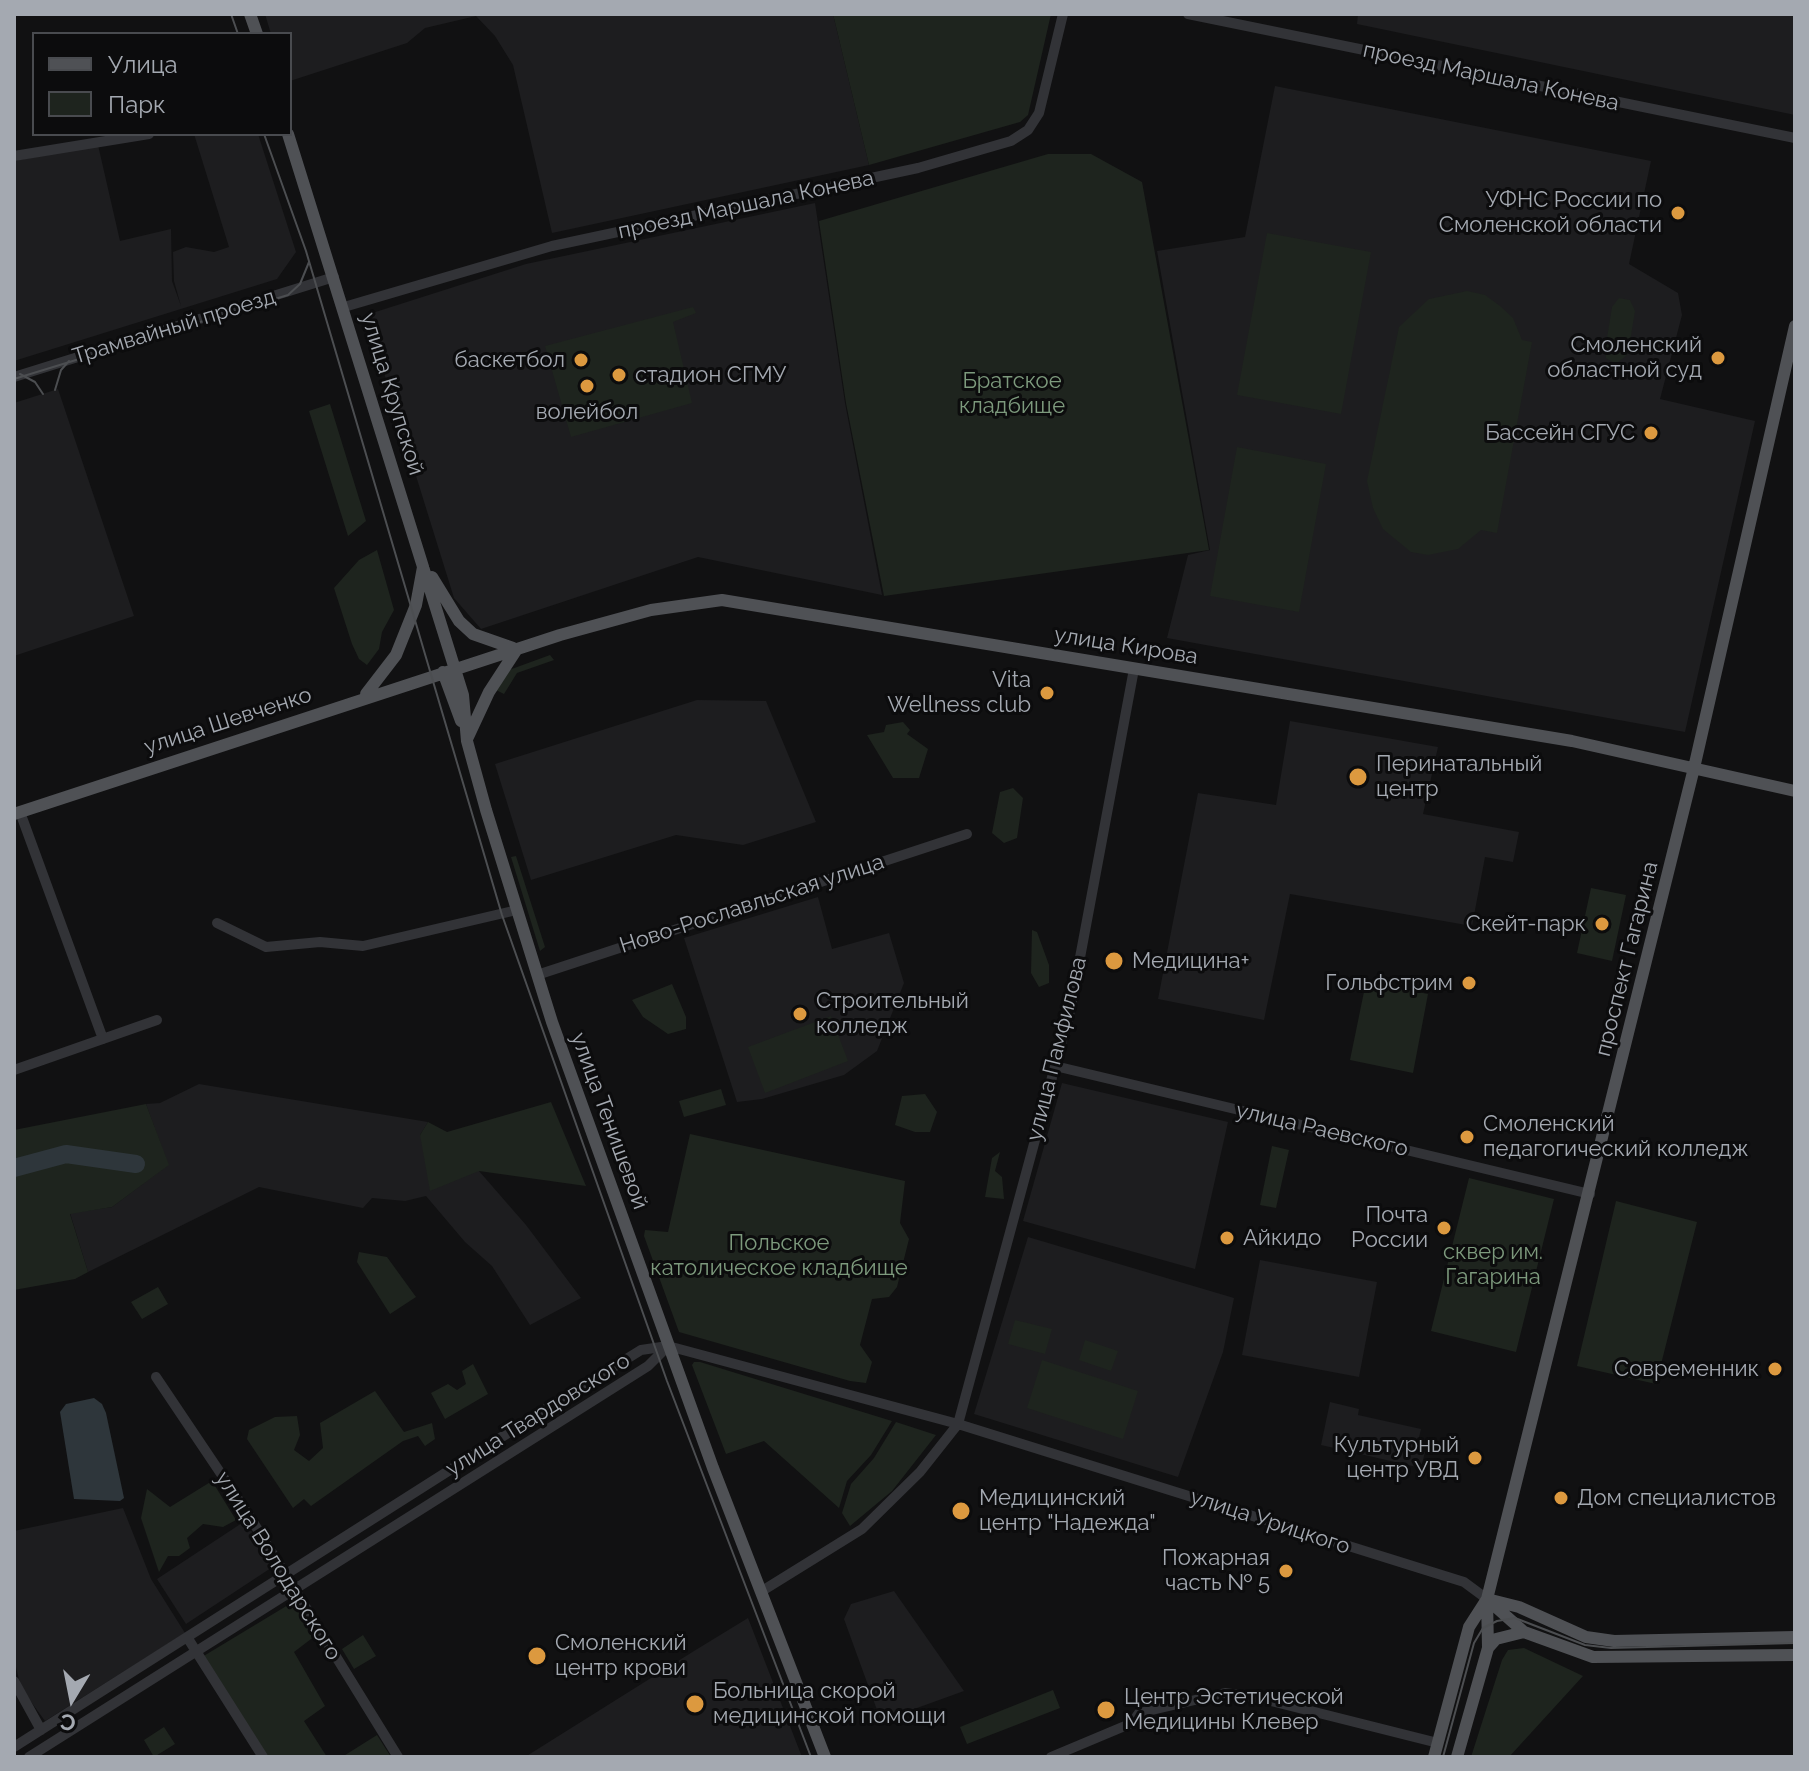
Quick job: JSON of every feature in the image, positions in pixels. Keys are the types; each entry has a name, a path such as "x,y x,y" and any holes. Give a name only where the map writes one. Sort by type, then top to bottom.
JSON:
{"main road":[{"name":"улица Крупской","path":"289,136 424,564 448,670"},
{"name":"проспект Гагарина","path":"1457,1757 1488,1648 1487,1599 1694,768 1795,326"},
{"path":"424,564 459,621 492,643 517,649 482,705 467,741"},
{"path":"362,698 396,655 416,605 424,564"},
{"name":"улица Кирова","path":"448,670 651,610 722,600 1572,741 1795,791"},
{"name":"улица Шевченко","path":"17,813 448,670"},
{"name":"улица Тенишевой","path":"448,670 463,695 467,741 537,975 668,1346 825,1757"},
{"path":"1487,1599 1524,1632 1582,1655 1610,1659 1795,1655"},
{"path":"1487,1599 1519,1607 1586,1637 1614,1641 1795,1637"},
{"name":"проспект Гагарина","path":"1434,1757 1469,1627 1487,1599"},
{"path":"1488,1648 1496,1639 1524,1632"}],"street":[{"name":"проезд Маршала Конева","path":"344,307 552,246 888,175 1011,141 1028,130 1039,113 1063,14"},
{"name":"проезд Маршала Конева","path":"1188,14 1795,138"},
{"path":"14,156 137,136"},
{"name":"Трамвайный проезд","path":"14,377 334,277"},
{"name":"улица Памфилова","path":"958,1424 1070,1011 1134,669"},
{"path":"17,813 103,1039"},
{"name":"Ново-Рославльская улица","path":"537,975 967,834"},
{"path":"217,923 266,947 320,942 363,946 517,910"},
{"path":"14,1070 157,1020"},
{"name":"улица Раевского","path":"1055,1066 1590,1194"},
{"name":"улица Урицкого","path":"668,1346 958,1424 1464,1582 1487,1599"},
{"name":"улица Твардовского","path":"14,1747 641,1350 668,1346"},
{"name":"улица Твардовского","path":"29,1757 295,1592 648,1366 668,1346"},
{"name":"улица Володарского","path":"156,1377 285,1574 398,1757"},
{"path":"762,1591 862,1529 920,1472 958,1424"},
{"path":"446,1472 455,1489"},
{"path":"187,1637 263,1757"},
{"path":"14,1681 41,1730"},
{"path":"1051,1757 1132,1723 1139,1713 1225,1693 1259,1698 1438,1743"}],"shaded area":[{"path":"265,14 833,14 869,165 552,233 513,65 495,36 476,16 425,28 407,43 292,80 292,32 270,32"},
{"path":"1358,14 1795,14 1795,115 1357,24"},
{"path":"1275,86 1651,161 1629,264 1678,293 1682,315 1660,399 1755,421 1685,732 1167,638 1188,555 1210,550 1157,251 1245,237"},
{"path":"195,136 259,136 296,252 277,279 14,361 14,161 98,145 120,241 171,229 172,281 181,306 174,281 173,252 186,247 214,252 229,247"},
{"path":"815,203 845,403 882,595 698,557 481,629 454,598 366,315 526,264"},
{"path":"58,389 134,616 14,656 14,403"},
{"path":"697,700 766,701 816,822 743,845 676,835 531,880 495,764"},
{"path":"1290,721 1438,747 1423,814 1519,832 1513,862 1485,857 1472,926 1290,894 1264,1020 1158,999 1198,793 1276,805"},
{"name":"Строительный колледж","path":"818,897 832,949 889,933 904,983 877,1051 844,1075 762,1099 737,1102 684,938"},
{"path":"1062,1083 1228,1122 1195,1269 1023,1221"},
{"path":"199,1084 428,1122 420,1135 479,1171 526,1225 581,1298 530,1325 492,1266 465,1242 426,1196 405,1201 372,1198 363,1208 259,1187 88,1272 70,1213 112,1207 168,1165 146,1104 160,1103"},
{"path":"1028,1237 1234,1298 1223,1352 1178,1477 974,1414"},
{"path":"1260,1260 1377,1282 1359,1377 1242,1355"},
{"path":"94,1398 102,1404 106,1413 124,1498 120,1501 74,1499 60,1412 66,1404"},
{"path":"1330,1402 1359,1409 1358,1415 1421,1429 1416,1450 1425,1452 1421,1468 1321,1445"},
{"path":"123,1508 151,1579 185,1633 45,1721 21,1688 14,1659 14,1531"},
{"path":"245,1521 274,1566 186,1624 157,1579"},
{"path":"894,1591 964,1691 881,1721 844,1619 851,1604"},
{"name":"Больница скорой медицинской помощи","path":"748,1618 802,1757 525,1757 694,1651"}],"green space":[{"path":"833,14 1051,14 1028,115 1020,122 869,165"},
{"name":"Братское кладбище","path":"1048,154 1091,154 1142,182 1209,550 884,596 846,403 819,221"},
{"path":"1267,233 1371,252 1341,414 1237,395"},
{"path":"1467,291 1485,295 1500,306 1513,318 1522,340 1532,342 1497,533 1481,530 1458,549 1428,555 1411,552 1383,529 1373,508 1367,481 1399,327 1429,299"},
{"path":"1619,298 1630,300 1635,311 1628,354 1616,364 1606,358 1605,350 1612,307"},
{"name":"стадион СГМУ","path":"693,307 696,313 673,322 692,403 571,437 545,346"},
{"path":"330,404 366,521 348,536 309,411"},
{"path":"1237,447 1326,464 1299,612 1210,596"},
{"path":"377,550 394,610 382,632 379,649 367,665 359,659 352,644 334,588 359,560"},
{"path":"550,655 554,660 517,673 504,694 496,690 509,670"},
{"path":"903,722 910,730 907,734 928,749 919,778 893,778 867,735 884,732 886,725"},
{"path":"1013,788 1023,798 1017,838 1004,843 992,833 1000,792"},
{"path":"516,856 545,947 540,951 511,857"},
{"name":"Скейт-парк","path":"1591,888 1626,895 1612,961 1577,953"},
{"path":"1032,930 1037,932 1049,965 1049,983 1039,987 1031,973"},
{"path":"1366,982 1428,994 1413,1073 1350,1060"},
{"path":"672,984 686,1017 686,1029 668,1034 643,1017 632,1000"},
{"path":"831,1016 848,1061 765,1093 748,1047"},
{"path":"721,1089 726,1105 684,1117 679,1101"},
{"path":"925,1094 937,1112 930,1132 915,1132 895,1125 902,1096"},
{"path":"551,1102 586,1186 479,1171 430,1191 420,1135 428,1122 447,1132"},
{"path":"146,1104 169,1165 112,1207 70,1214 88,1272 75,1279 14,1290 14,1130"},
{"name":"Польское католическое кладбище","path":"690,1134 905,1181 900,1223 909,1239 897,1287 889,1297 872,1299 860,1345 872,1362 866,1383 679,1332 644,1236 645,1230 668,1232"},
{"path":"1272,1146 1289,1150 1276,1208 1260,1205"},
{"path":"1000,1152 995,1171 1002,1177 1004,1199 985,1197 992,1158"},
{"name":"сквер им. Гагарина","path":"1469,1178 1554,1199 1516,1352 1431,1331"},
{"path":"1616,1201 1697,1222 1656,1384 1577,1366"},
{"path":"359,1252 387,1257 416,1297 390,1314 357,1262"},
{"path":"158,1287 168,1304 142,1319 131,1302"},
{"path":"1015,1320 1052,1329 1045,1354 1008,1344"},
{"path":"1085,1340 1118,1351 1111,1371 1079,1360"},
{"path":"1042,1360 1138,1391 1123,1439 1027,1408"},
{"path":"694,1362 892,1421 871,1455 847,1481 839,1508 764,1441 726,1454 692,1365"},
{"path":"473,1364 488,1394 445,1419 431,1393 448,1384 457,1390 466,1384 462,1371"},
{"path":"375,1391 404,1432 432,1423 435,1439 425,1446 418,1436 403,1441 311,1506 304,1499 293,1508 247,1439 249,1430 275,1417 297,1416 300,1435 294,1450 309,1461 323,1448 320,1423"},
{"path":"896,1422 936,1435 892,1491 850,1526 842,1513 851,1484 874,1458"},
{"path":"212,1481 236,1520 223,1527 203,1524 187,1538 190,1548 179,1556 168,1556 159,1572 141,1518 147,1489 170,1507"},
{"path":"293,1602 315,1636 294,1652 325,1706 304,1721 327,1757 267,1757 202,1657"},
{"path":"363,1635 376,1656 354,1669 342,1649"},
{"path":"1524,1648 1583,1676 1509,1757 1471,1757 1502,1660 1508,1650"},
{"path":"1053,1690 1060,1708 967,1744 960,1727"},
{"path":"164,1727 175,1744 154,1757 144,1740"},
{"path":"377,1735 391,1757 342,1757"}],"waterway":[{"path":"14,1168 66,1154 136,1164"}],"tram line":[{"path":"231,14 237,32"},
{"path":"265,136 306,251 502,915 667,1381 811,1757"},
{"path":"14,379 288,295 300,284 309,262"},
{"path":"55,390 61,370 69,361"},
{"path":"20,374 35,382 43,394"},
{"path":"1443,1757 1474,1643 1483,1628 1497,1621 1515,1618 1585,1645 1611,1648 1795,1643"}],"place":[{"name":"УФНС России по Смоленской области","path":"1678,213"},
{"name":"Смоленский областной суд","path":"1718,358"},
{"name":"баскетбол","path":"581,360"},
{"name":"стадион СГМУ","path":"619,375"},
{"name":"волейбол","path":"587,386"},
{"name":"Бассейн СГУС","path":"1651,433"},
{"name":"Vita Wellness club","path":"1047,693"},
{"name":"Перинатальный центр","path":"1358,777"},
{"name":"Скейт-парк","path":"1602,924"},
{"name":"Медицина+","path":"1114,961"},
{"name":"Гольфстрим","path":"1469,983"},
{"name":"Строительный колледж","path":"800,1014"},
{"name":"Смоленский педагогический колледж","path":"1467,1137"},
{"name":"Почта России","path":"1444,1228"},
{"name":"Айкидо","path":"1227,1238"},
{"name":"Современник","path":"1775,1369"},
{"name":"Культурный центр УВД","path":"1475,1458"},
{"name":"Дом специалистов","path":"1561,1498"},
{"name":"Медицинский центр \"Надежда\"","path":"961,1511"},
{"name":"Пожарная часть № 5","path":"1286,1571"},
{"name":"Смоленский центр крови","path":"537,1656"},
{"name":"Больница скорой медицинской помощи","path":"695,1704"},
{"name":"Центр Эстетической Медицины Клевер","path":"1106,1710"}]}
